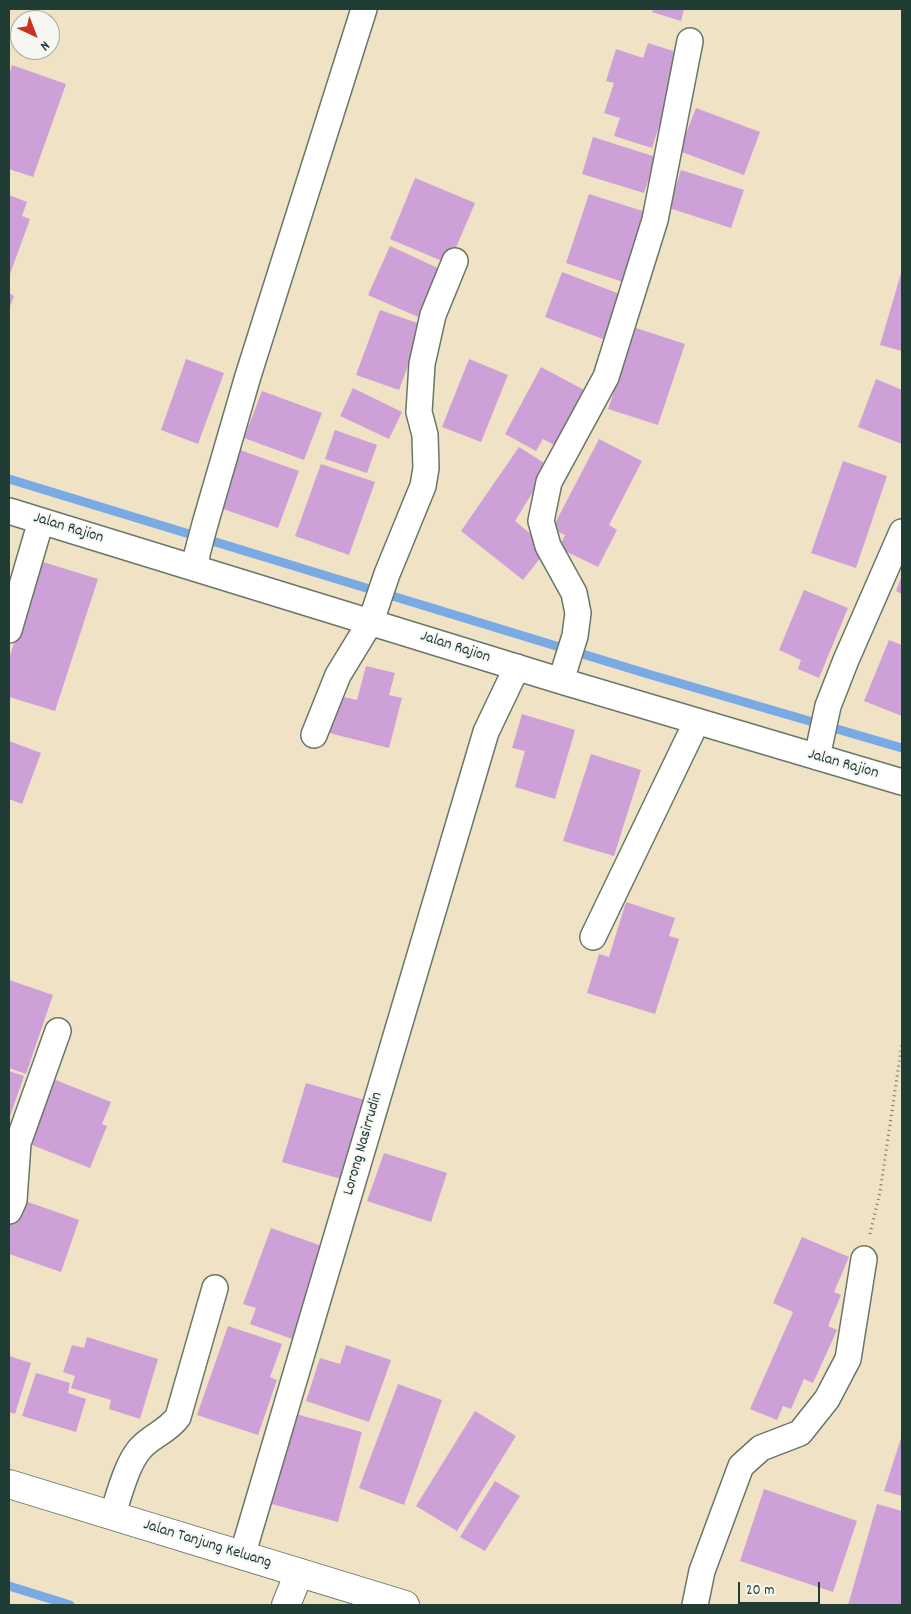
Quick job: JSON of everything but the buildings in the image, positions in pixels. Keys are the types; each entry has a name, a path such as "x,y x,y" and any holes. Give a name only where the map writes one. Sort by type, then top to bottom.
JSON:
{"main road":[{"name":"Jalan Tanjung Keluang","path":"9,1484 405,1605"},
{"path":"286,1605 300,1573"}],"street":[{"path":"197,561 205,524 248,376 364,9"},
{"path":"561,675 575,636 578,613 574,593 548,546 541,521 549,482 606,377 655,220 690,41"},
{"path":"314,735 338,675 373,615 387,574 423,486 426,468 425,434 419,412 422,364 433,315 455,261"},
{"name":"Jalan Rajion","path":"9,511 39,528 197,561 373,615 517,667 561,675 697,721 819,750 902,782"},
{"path":"9,630 39,528"},
{"path":"819,750 828,706 902,532"},
{"name":"Lorong Nasirrudin","path":"242,1556 486,732 517,667"},
{"path":"593,937 697,721"},
{"path":"9,1211 14,1200 18,1143 58,1031"},
{"path":"695,1605 702,1571 741,1466 761,1448 800,1433 827,1399 848,1359 864,1259"},
{"path":"112,1516 132,1460 140,1449 171,1426 178,1417 215,1288"}],"path":[{"path":"864,1259 880,1192 902,1043"}],"waterway":[{"path":"9,479 648,674 902,748"},
{"path":"9,1586 70,1605"}]}
